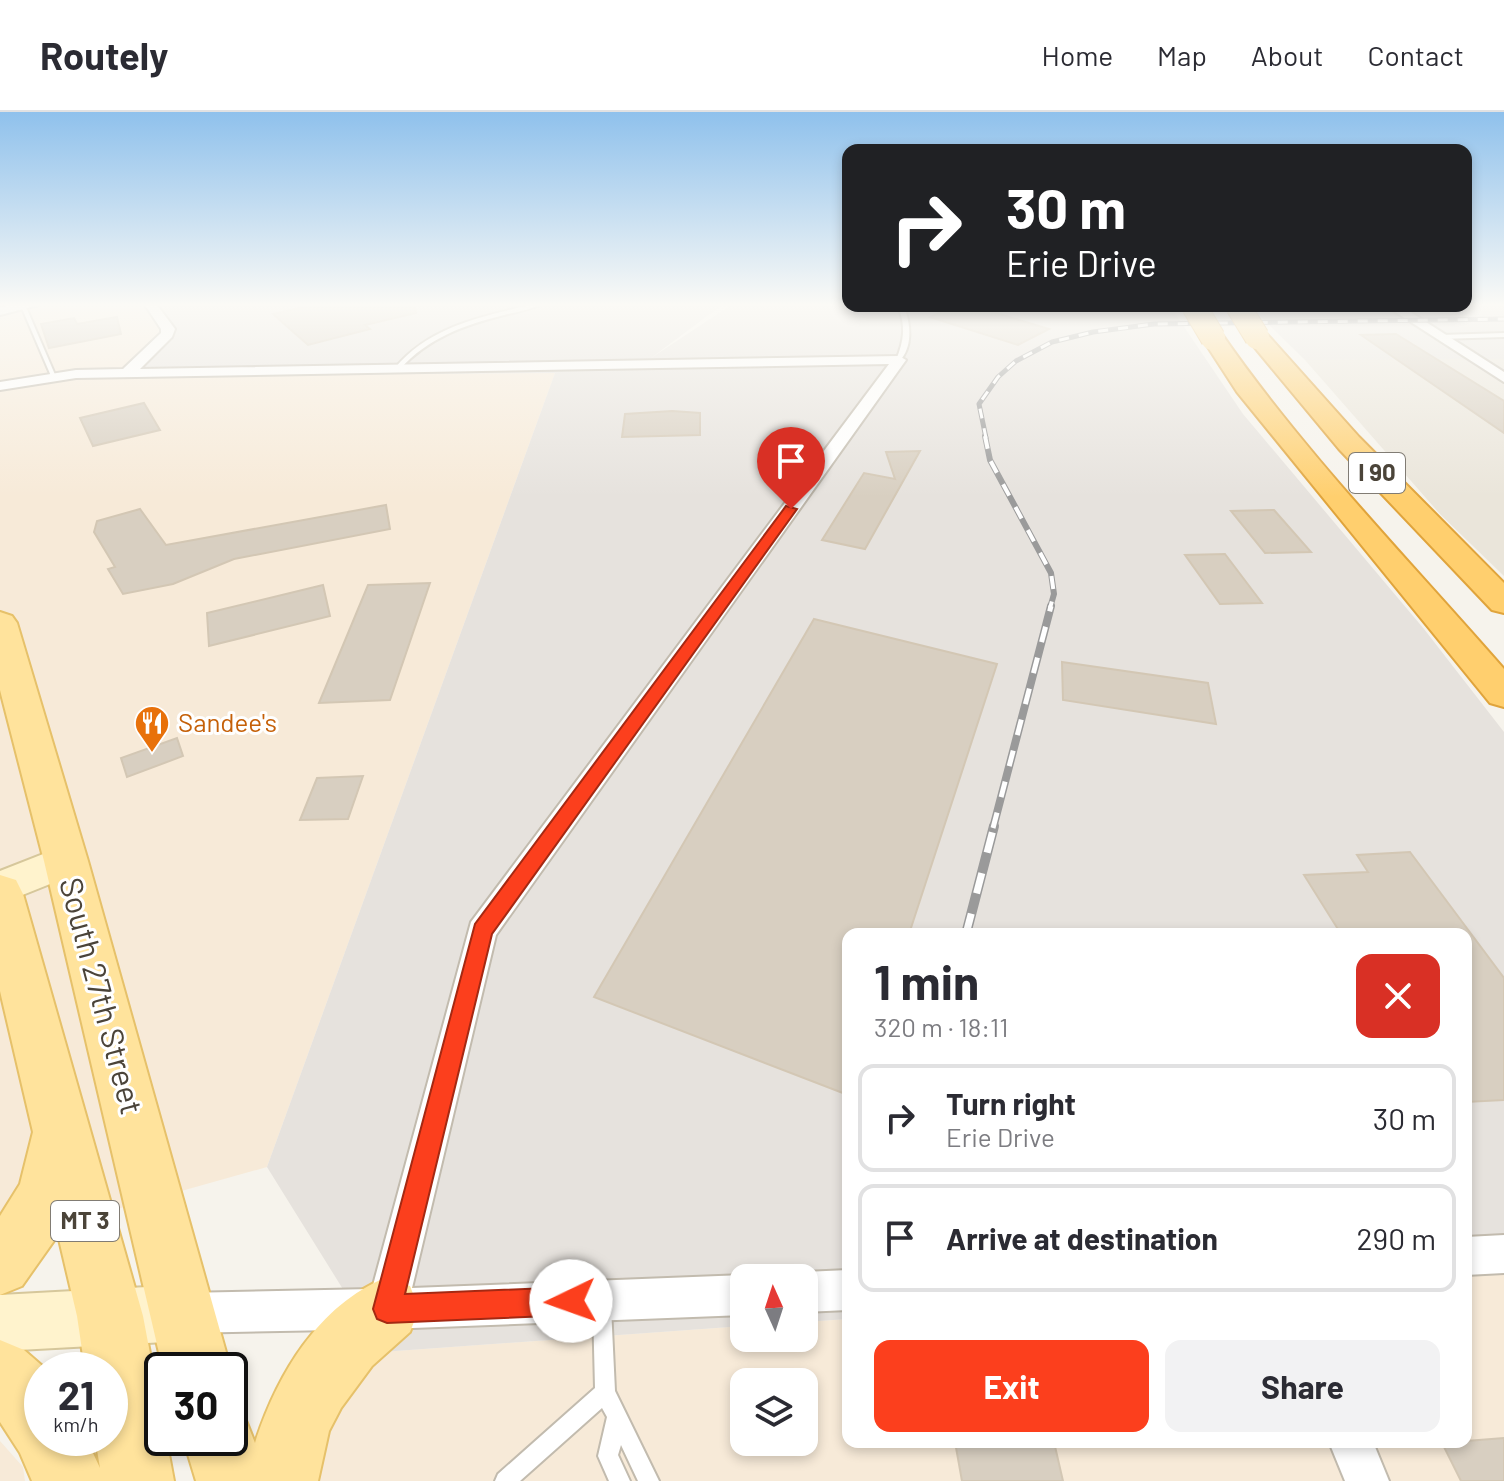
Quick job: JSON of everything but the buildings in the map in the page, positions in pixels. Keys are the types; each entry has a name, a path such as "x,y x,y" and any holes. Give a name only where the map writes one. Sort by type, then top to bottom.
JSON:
{"highway":[{"name":"I 90","path":"1235,369 1263,409 1406,578 1504,680"},
{"name":"I 90","path":"1285,369 1349,443 1504,603"},
{"path":"1406,578 1504,694"}],"main road":[{"name":"South 27th Street","path":"0,623 66,861 190,1341"},
{"path":"0,891 66,861"},
{"name":"MT 3","path":"0,891 21,1013 61,1126 110,1316 138,1481"},
{"path":"0,1264 26,1235 49,1192 56,1169 61,1126"},
{"path":"282,1481 294,1432 313,1390 359,1329 387,1309"},
{"path":"0,1323 110,1316 190,1341"},
{"path":"0,1374 24,1397"},
{"path":"57,1456 69,1481"},
{"path":"224,1456 232,1481"}],"street":[{"path":"127,373 131,369"},
{"path":"0,386 54,376 350,369"},
{"path":"387,1309 482,931 893,369"},
{"path":"1472,1256 1504,1254"},
{"path":"818,1291 842,1290"},
{"path":"190,1341 387,1309 730,1295"},
{"path":"1353,1448 1367,1481"}],"lane":[{"path":"51,369 54,376"},
{"path":"602,1300 605,1392 649,1481"},
{"path":"505,1481 605,1392"},
{"path":"617,1417 608,1456 620,1481"}],"shaded area":[{"path":"0,369 136,369 130,376 555,373 267,1167 0,1242"},
{"path":"135,369 1213,369 1243,414 1424,629 1504,732 1504,1274 1472,1276 1472,928 842,928 842,1319 818,1321 818,1264 730,1264 730,1327 382,1352 267,1167 555,373 128,376"},
{"path":"1313,369 1504,369 1504,576 1440,514"},
{"path":"1504,1274 1504,1481 313,1481 318,1415 382,1352 730,1327 730,1352 818,1352 818,1321 842,1319 842,1448 1472,1448 1472,1276"},
{"path":"0,1441 23,1467 25,1481 0,1481"}],"railway":[{"path":"986,438 979,404 1007,369"},
{"path":"985,436 990,460 1051,573 1054,594 1050,608"},
{"path":"993,828 1051,606"},
{"path":"968,928 994,826"}],"place":[{"name":"Sandee's","path":"152,754"}],"route":[{"path":"571,1301 387,1309 482,931 791,509"}]}
